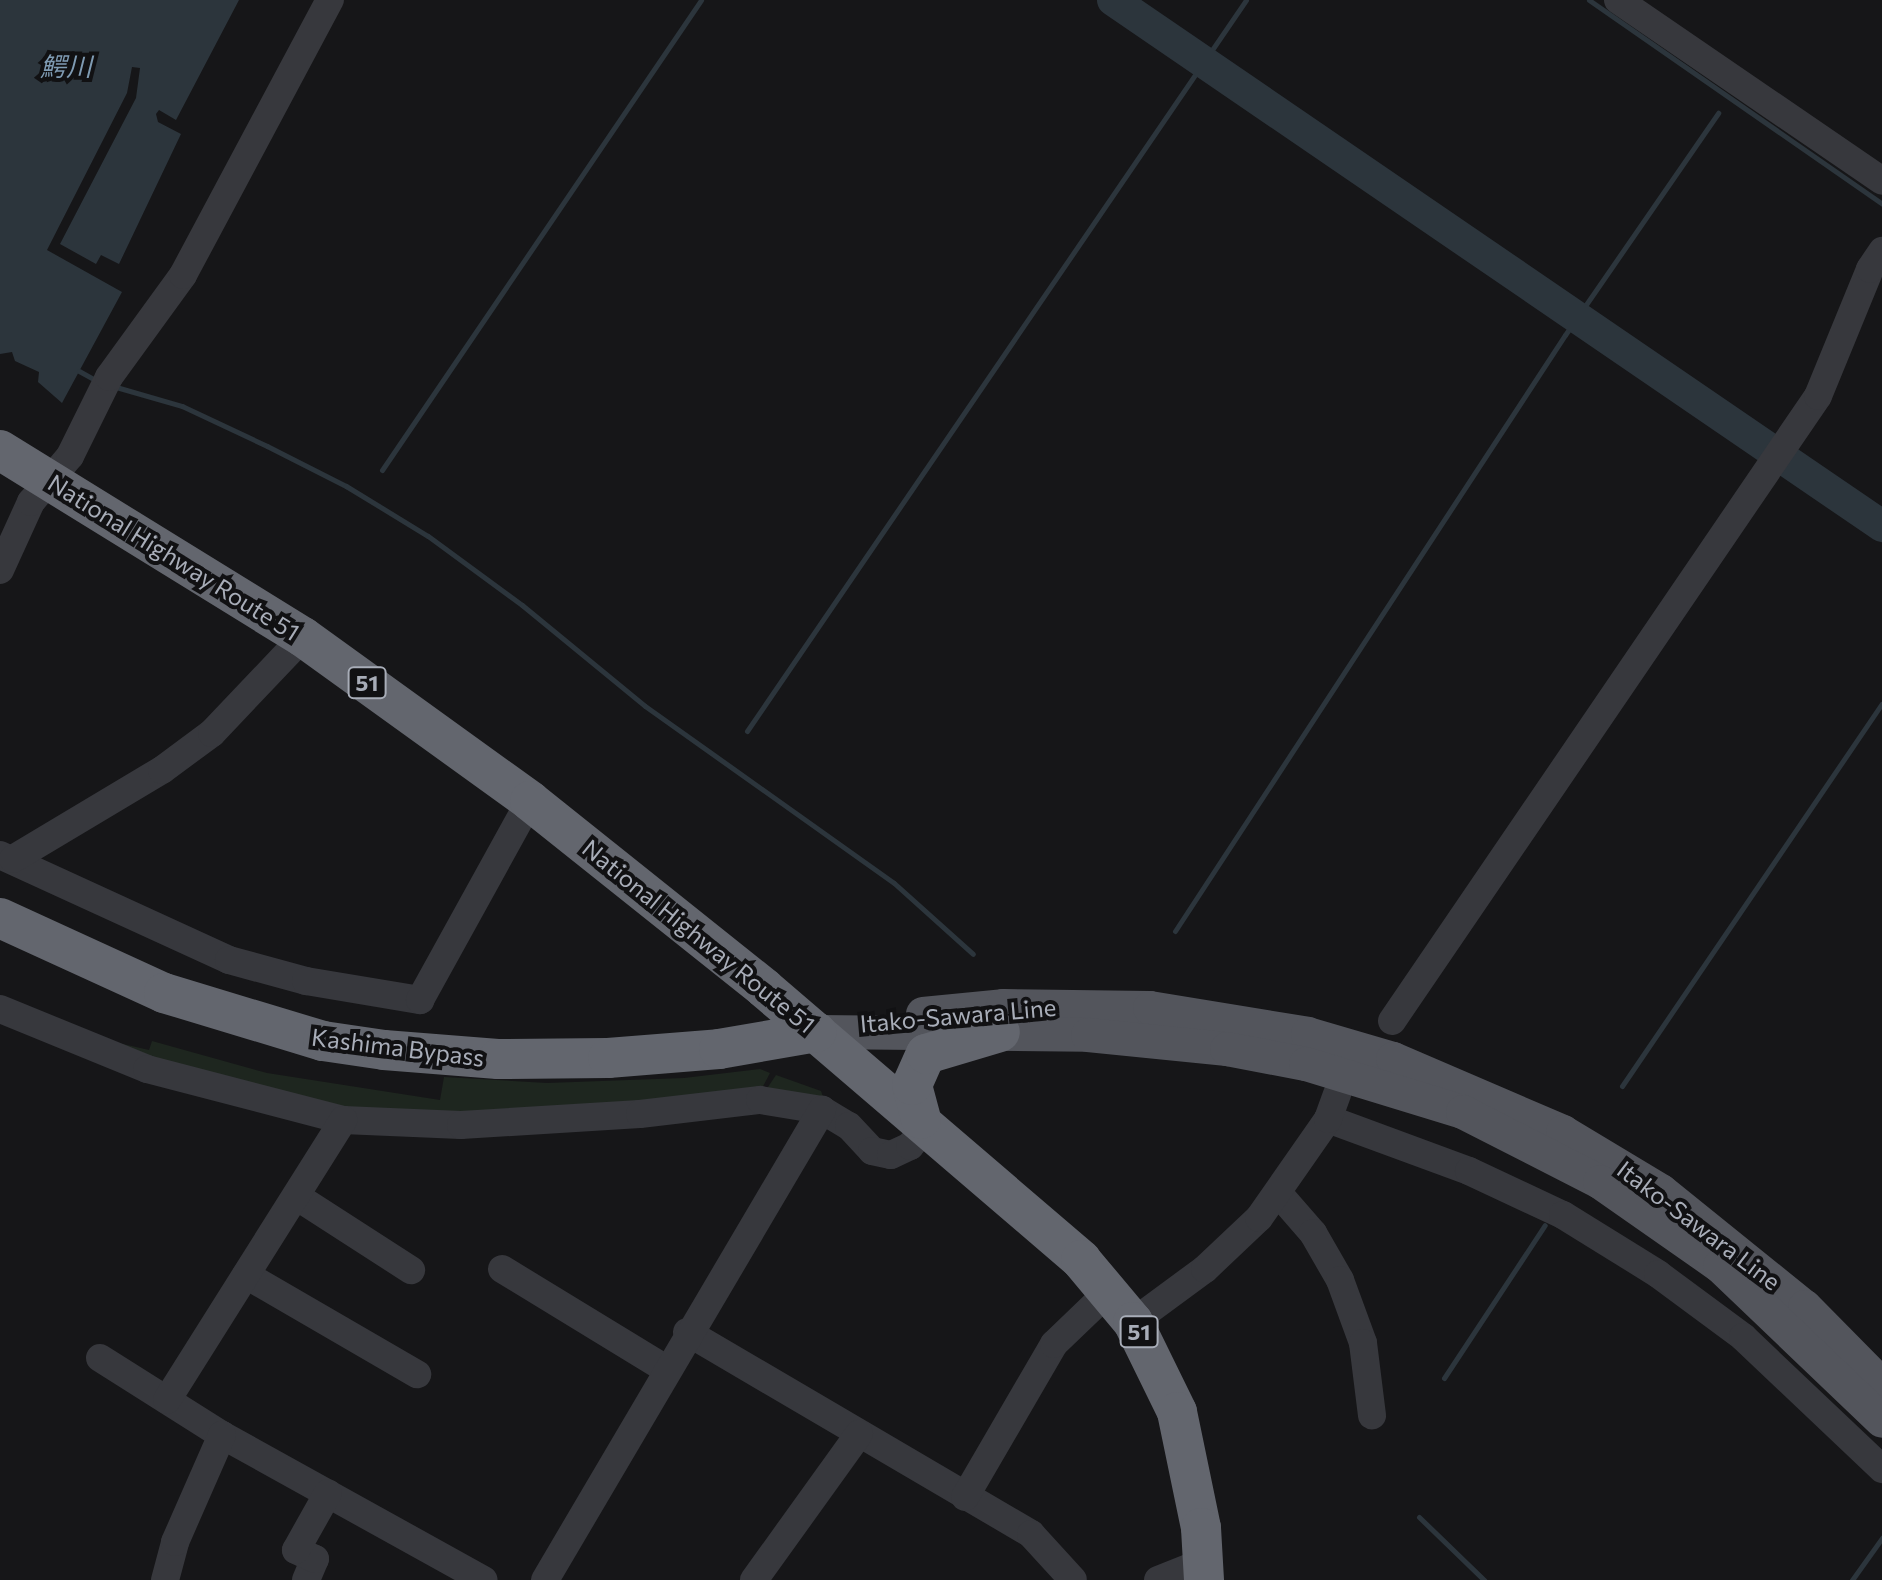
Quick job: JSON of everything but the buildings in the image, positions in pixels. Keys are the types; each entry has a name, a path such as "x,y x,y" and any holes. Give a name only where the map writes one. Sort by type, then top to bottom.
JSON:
{"highway":[{"name":"National Highway Route 51","path":"7,454 303,637 530,801 817,1032 1037,1219 1121,1307 1177,1412 1193,1475 1204,1571"},
{"name":"Kashima Bypass","path":"0,918 164,993 323,1041 384,1050 498,1059 608,1058 719,1049 817,1032"},
{"path":"924,1122 912,1085 926,1054 1000,1032"}],"main road":[{"name":"Itako-Sawara Line","path":"817,1032 878,1018 1003,1006 1099,1006 1234,1020 1393,1059 1563,1132 1661,1191 1805,1307 1882,1385"},
{"name":"Itako-Sawara Line","path":"817,1032 887,1037 1000,1032 1227,1049 1306,1064 1463,1112 1600,1182 1720,1266 1882,1421"}],"street":[{"path":"0,570 31,502 70,456 109,377 183,275 330,0"},
{"path":"1618,0 1882,181"},
{"path":"1392,1021 1818,396 1870,269 1882,251"},
{"path":"7,857 162,770 199,742 303,637"},
{"path":"7,857 229,960 321,984 420,1000 530,801"},
{"path":"0,1009 147,1069 343,1120 461,1125 640,1114 760,1100 822,1110 882,1155 910,1146 924,1122"},
{"path":"965,1497 1054,1344 1121,1307 1205,1269 1279,1194 1332,1106 1563,1215 1658,1274 1743,1337 1882,1469"},
{"path":"545,1580 687,1332 822,1110"},
{"path":"167,1400 343,1120"},
{"path":"1279,1194 1313,1233 1340,1280 1363,1343 1372,1415"},
{"path":"296,1196 411,1270"},
{"path":"502,1269 666,1369"},
{"path":"246,1275 417,1374"},
{"path":"687,1332 1031,1534 1073,1580"},
{"path":"100,1358 222,1435 484,1580"},
{"path":"754,1580 859,1434"},
{"path":"165,1580 175,1542 222,1435"},
{"path":"317,1576 315,1559 296,1550 328,1493"},
{"path":"1158,1580 1204,1571"}],"shaded area":[{"path":"152,1041 267,1073 440,1100 444,1077 547,1083 684,1078 760,1069 770,1073 760,1092 656,1106 371,1114 176,1072 114,1042 149,1050"},
{"path":"776,1075 821,1091 823,1097 764,1093"}],"water":[{"name":"鰐川","path":"0,0 239,0 176,120 159,110 156,114 158,122 181,134 119,264 101,255 96,264 60,244 136,98 140,68 132,67 127,93 47,250 122,292 62,403 38,382 39,372 15,361 12,352 0,354"}],"waterway":[{"path":"382,470 701,0"},
{"path":"1113,0 1882,526"},
{"path":"747,731 1246,0"},
{"path":"1589,0 1882,204"},
{"path":"1175,931 1565,335 1718,113"},
{"path":"79,371 99,382"},
{"path":"116,387 182,406 267,446 346,486 428,536 522,605 645,706 894,883 973,954"},
{"path":"1622,1086 1882,704"},
{"path":"1444,1378 1545,1225"},
{"path":"1419,1517 1484,1580"},
{"path":"1852,1580 1882,1538"}]}
